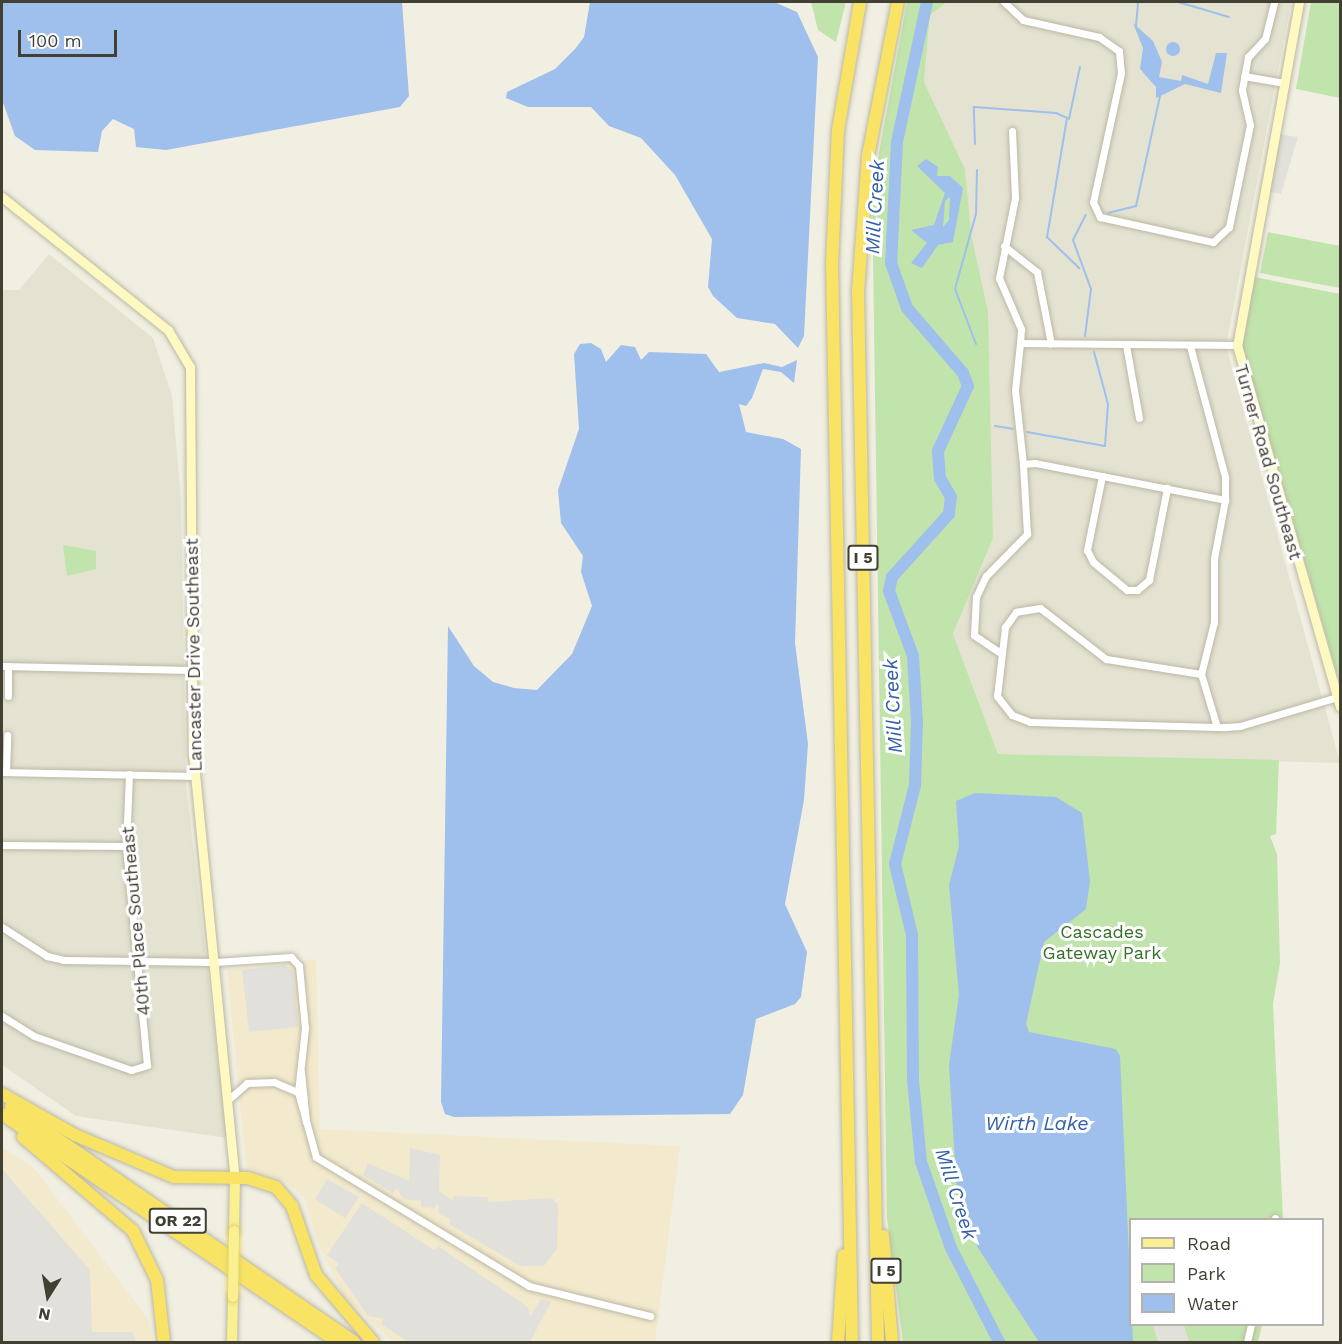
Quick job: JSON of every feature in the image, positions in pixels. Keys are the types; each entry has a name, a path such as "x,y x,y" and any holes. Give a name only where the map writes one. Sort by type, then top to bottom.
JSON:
{"highway":[{"name":"I 5","path":"852,1342 832,255 838,130 860,2"},
{"name":"I 5","path":"878,1342 858,292 868,156 898,2"},
{"path":"2,1094 75,1135 174,1177 267,1182 285,1196 316,1275 373,1342"},
{"name":"OR 22","path":"2,1101 354,1342"},
{"path":"2,1116 133,1231 157,1280 164,1342"},
{"name":"OR 22","path":"2,1116 337,1342"},
{"name":"I 5","path":"875,1201 892,1342"},
{"path":"838,1342 850,1209"}],"main road":[{"name":"Turner Road Southeast","path":"1299,2 1237,345 1341,707"},
{"name":"Lancaster Drive Southeast","path":"2,197 157,319 187,360 192,392 191,670 195,776 230,1098 235,1180 232,1342"}],"street":[{"path":"1004,2 1023,20 1099,37 1119,51 1121,73 1093,202 1106,221 1205,242 1226,233 1250,125 1242,97 1244,76 1248,57 1265,39 1274,2"},
{"path":"1244,76 1284,83"},
{"path":"999,652 979,642 973,615 986,576 1027,534 1015,381 1021,329 999,278 1016,186 1012,131"},
{"path":"1004,246 1037,272 1051,344"},
{"path":"1020,343 1237,345"},
{"path":"1126,345 1138,418"},
{"path":"1190,346 1226,477 1225,500 1214,559 1214,622 1201,674 1217,727"},
{"path":"1023,464 1102,476 1225,500"},
{"path":"1102,476 1089,556 1127,590 1137,590 1149,580 1167,488"},
{"path":"1201,674 1106,660 1048,612 1032,607 1010,619 999,652 997,696 1019,719 1217,727 1252,724 1337,697"},
{"path":"8,696 5,666 191,670"},
{"path":"7,735 4,772 195,776"},
{"name":"40th Place Southeast","path":"2,1016 42,1039 131,1070 145,1068 138,962 126,846 129,774"},
{"path":"2,844 126,846"},
{"path":"2,927 56,958 138,962 215,962 284,956 297,962 305,1028 298,1092 312,1152 322,1162 508,1275 548,1293 650,1316"},
{"path":"300,1072 306,1128"},
{"path":"230,1098 247,1083 281,1084 298,1092"},
{"path":"1247,1342 1251,1326"}],"shaded area":[{"path":"947,2 1291,2 1226,346 1340,763 998,754 953,634 993,538 965,169 924,82 930,15"},
{"path":"1277,134 1298,137 1281,194 1266,191"},
{"path":"49,254 153,338 172,396 181,500 186,785 227,1138 76,1116 2,1065 2,290 19,290"},
{"path":"316,959 320,1129 680,1146 655,1342 393,1342 344,1296 318,1244 304,1197 286,1182 246,1167 227,970"},
{"path":"284,965 293,971 298,1027 249,1032 242,970"},
{"path":"2,1147 35,1169 148,1319 154,1342 2,1342"},
{"path":"410,1148 440,1155 439,1190 452,1201 454,1196 487,1197 489,1202 552,1198 558,1205 557,1249 544,1266 520,1266 449,1224 451,1219 439,1214 438,1203 434,1208 421,1207 421,1201 404,1199 397,1189 393,1193 363,1175 368,1163 409,1181"},
{"path":"2,1169 90,1270 92,1332 133,1332 136,1342 2,1342"},
{"path":"327,1179 359,1197 345,1218 315,1199"},
{"path":"362,1203 434,1250 438,1246 528,1307 530,1316 541,1299 551,1302 530,1342 408,1342 381,1324 383,1319 368,1316 335,1268 339,1264 327,1255"},
{"path":"1153,1326 1184,1326 1189,1342 1158,1342"}],"green space":[{"path":"811,2 846,2 836,42 818,30"},
{"name":"Cascades Gateway Park","path":"907,2 947,2 930,15 924,82 965,169 971,234 988,312 993,538 953,634 998,754 1279,760 1276,834 1270,836 1277,854 1280,963 1273,1004 1283,1218 1129,1218 1129,1326 1262,1326 1258,1342 903,1342 887,1218 872,190"},
{"path":"1311,2 1340,2 1340,98 1296,89"},
{"path":"1268,232 1340,246 1340,288 1260,273"},
{"path":"1254,277 1340,294 1340,684 1242,345"},
{"path":"63,545 96,551 96,569 67,576"}],"water":[{"path":"2,2 402,2 409,96 400,107 166,150 136,147 134,129 113,119 102,131 98,152 35,150 15,136 2,100"},
{"path":"590,2 774,2 797,12 818,57 804,336 798,348 775,324 737,318 713,296 708,287 712,239 675,175 641,138 609,126 591,107 528,107 506,98 507,92 555,69 575,49 584,37"},
{"path":"1133,23 1153,41 1162,62 1159,77 1181,81 1182,75 1208,84 1216,53 1227,53 1221,93 1185,84 1156,98 1156,87 1140,69 1143,48"},
{"path":"1173,42 1178,44 1180,49 1178,54 1173,56 1168,54 1166,49 1168,44"},
{"path":"926,159 938,167 937,176 950,176 963,188 953,242 938,245 922,268 911,263 927,243 911,230 934,225 945,193 917,166","holes":["950,197 949,220 943,227 945,201"]},
{"path":"591,343 601,349 606,362 621,345 635,347 641,360 649,352 706,354 719,372 764,363 782,367 797,360 794,383 781,372 763,369 752,398 746,406 739,404 746,432 783,439 801,449 795,643 808,744 804,800 785,904 807,952 801,997 795,1004 756,1019 743,1095 730,1114 454,1117 445,1114 441,1102 448,626 474,666 493,682 514,688 537,690 572,654 592,606 581,572 583,556 561,523 558,490 579,429 574,354 580,344"},
{"name":"Wirth Lake","path":"975,793 1056,797 1082,813 1090,881 1086,909 1044,942 1026,1024 1029,1032 1116,1049 1120,1056 1129,1254 1129,1326 1132,1326 1133,1342 1039,1342 978,1248 957,1194 949,1065 959,995 949,885 959,846 956,801"}],"waterway":[{"name":"Mill Creek","path":"927,2 897,142 891,263 907,308 963,373 968,386 938,451 940,478 951,497 949,514 892,577 889,591 913,656 917,722 915,785 895,864 912,935 913,1080 921,1162 951,1248 999,1342"},
{"path":"1136,26 1138,2"},
{"path":"1178,2 1229,17"},
{"path":"1069,119 1080,67"},
{"path":"1108,213 1136,206 1160,96"},
{"path":"975,144 974,107 1056,113 1067,118 1047,237 1079,268"},
{"path":"976,344 955,289 976,214 977,170"},
{"path":"1085,336 1091,289 1073,240 1086,215"},
{"path":"1027,432 1105,446 1108,404 1094,352"},
{"path":"995,426 1013,429"}]}
